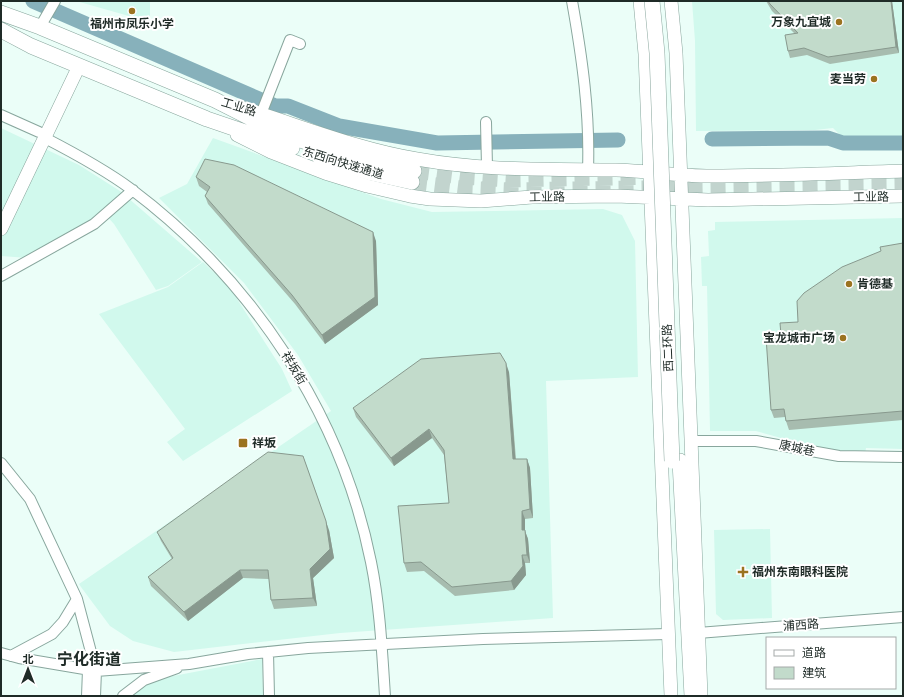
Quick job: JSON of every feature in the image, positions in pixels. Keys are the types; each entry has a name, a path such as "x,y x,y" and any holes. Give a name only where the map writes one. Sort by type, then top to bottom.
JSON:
{"highway":[{"name":"西二环路","path":"652,1 657,53 676,461 692,696"},
{"name":"西二环路","path":"661,1 666,53 683,696"},
{"name":"工业路","path":"1,13 42,23 215,100 278,137"},
{"name":"工业路","path":"1,30 31,46 207,119 278,137"},
{"name":"东西向快速通道","path":"278,137 335,163 371,174 413,177"}],"main road":[{"path":"640,1 645,54 671,696"},
{"path":"671,1 676,53 701,696"},
{"name":"工业路","path":"1,4 42,23"},
{"name":"工业路","path":"1,37 31,46"},
{"path":"1,229 42,135 75,65"},
{"name":"工业路","path":"215,100 262,109 335,140 376,151 419,160 487,167 650,172 709,176 903,171"},
{"name":"工业路","path":"207,119 272,152 318,170 367,186 430,199 481,201 532,196 708,200 903,196"},
{"path":"1,211 42,135"}],"street":[{"path":"42,23 54,1"},
{"path":"572,1 584,83 589,152 588,170"},
{"path":"262,109 290,40 300,44"},
{"name":"祥坂街","path":"1,115 42,135 99,167 133,190 183,232 228,277 270,330 312,397 342,465 364,531 374,577 382,645 384,696"},
{"path":"486,127 487,167"},
{"path":"1,276 94,224 133,190"},
{"name":"康城巷","path":"692,441 756,441 839,456 903,457"},
{"path":"1,463 30,499 78,599 96,696"},
{"path":"11,656 52,634 63,622 78,599"},
{"name":"浦西路","path":"698,633 903,618"},
{"path":"1,653 92,670 189,664 268,652 308,648 483,639 668,634"},
{"path":"268,652 269,696"},
{"path":"123,696 144,680 189,664"},
{"path":"87,696 92,670"}],"shaded area":[{"name":"福州市凤乐小学","path":"76,1 150,1 150,22"},
{"path":"692,1 903,1 903,137 843,138 833,128 815,130 696,131 695,41"},
{"path":"1,128 79,165 120,191 202,262 168,286 156,290 114,224 104,213 28,258 1,256"},
{"path":"213,138 381,199 432,212 603,209 622,215 635,241 638,377 546,381 553,618 340,633 174,652 133,641 110,626 81,587 79,584 331,411 298,355 244,283 159,198 187,184"},
{"path":"903,218 903,449 866,448 865,454 824,450 756,431 710,431 707,286 702,286 701,257 709,256 708,231 715,230 715,222"},
{"path":"203,262 230,288 282,369 292,391 183,461 167,442 185,429 99,314 168,287"},
{"name":"福州东南眼科医院","path":"770,529 772,618 723,620 716,614 714,530"},
{"path":"262,659 263,696 131,696 136,689 168,677"}],"building":[{"name":"万象九宜城","path":"768,1 891,1 896,47 828,57 804,48 788,51 785,35 798,33"},
{"path":"205,159 234,165 373,232 375,297 322,335 292,295 205,196 210,187 196,177"},
{"name":"宝龙城市广场","path":"903,243 903,411 786,421 784,409 771,410 766,337 781,335 780,323 798,322 797,301 804,293 842,267 881,251 880,247"},
{"path":"500,353 506,363 513,459 527,459 530,509 522,511 522,530 525,530 527,555 522,555 523,566 511,581 452,587 421,562 404,563 398,506 449,503 444,450 429,429 391,458 353,408 421,359"},
{"path":"268,452 303,456 326,521 330,549 310,569 313,598 271,600 268,570 240,570 184,612 148,577 173,558 157,532"}],"waterway":[{"path":"33,1 275,106 288,106 339,126 437,143 618,140"},
{"path":"712,139 828,138 843,143 903,143"}],"tunnel":[{"path":"414,171 461,177 508,180 656,177"},
{"path":"412,182 460,188 507,190 903,184"}],"place":[{"name":"福州市凤乐小学","path":"132,11"},
{"name":"万象九宜城","path":"839,22"},
{"name":"麦当劳","path":"874,79"},
{"name":"肯德基","path":"849,284"},
{"name":"宝龙城市广场","path":"843,338"},
{"name":"祥坂","path":"243,443"},
{"name":"福州东南眼科医院","path":"743,572"}],"district":[{"name":"宁化街道","path":"89,659"}]}
